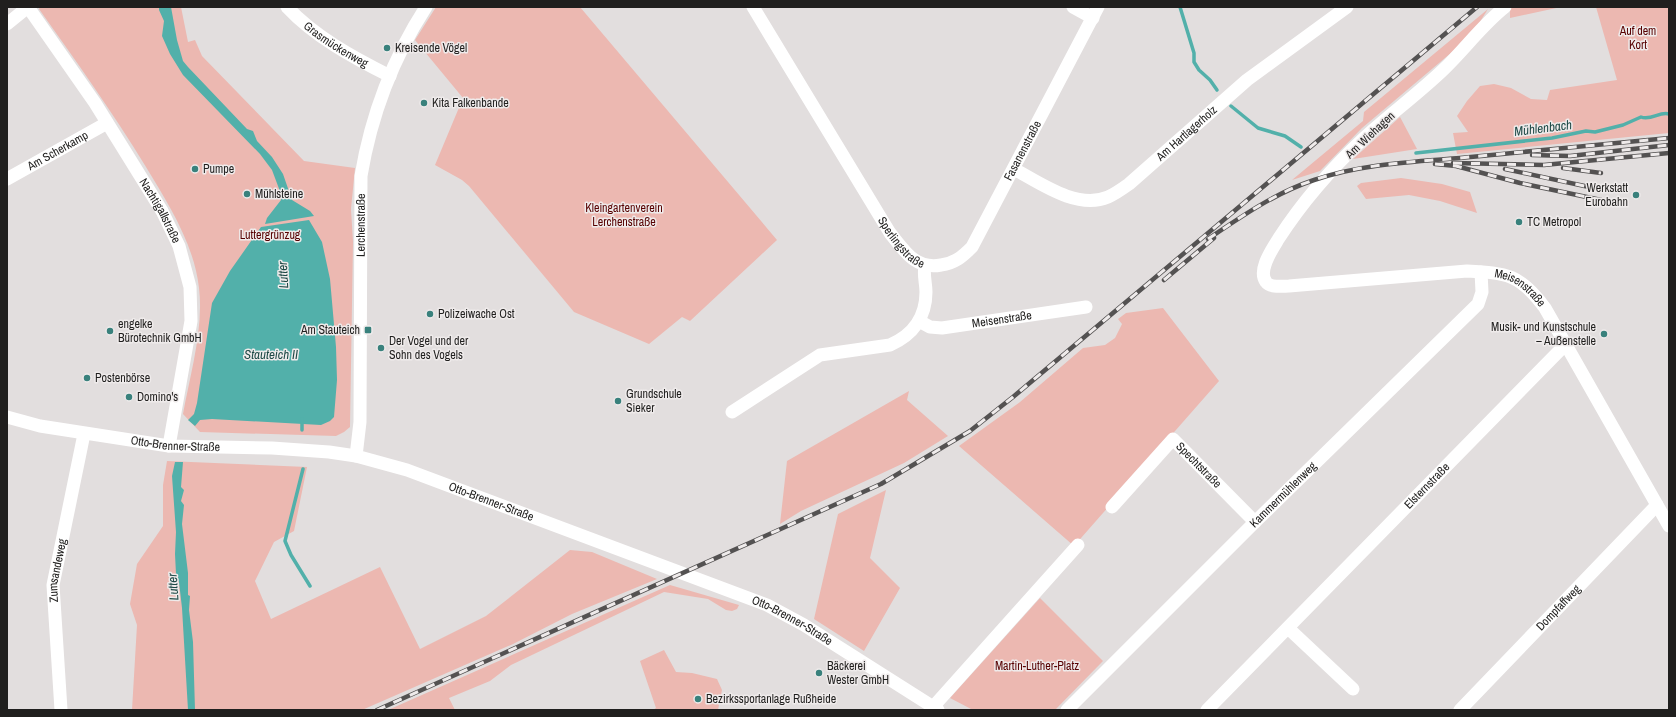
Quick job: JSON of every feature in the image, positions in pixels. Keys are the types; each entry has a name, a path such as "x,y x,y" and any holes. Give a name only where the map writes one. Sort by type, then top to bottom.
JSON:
{"street":[{"path":"7,24 28,7"},
{"name":"Nachtigallstraße","path":"28,7 107,122 162,211 178,246 190,287 191,321 169,446"},
{"name":"Grasmückenweg","path":"287,7 326,39 363,62 390,76"},
{"name":"Lerchenstraße","path":"356,456 360,422 361,176 369,134 390,76 407,38 426,7"},
{"name":"Sperlingstraße","path":"732,412 820,355 890,345 907,335 919,321 925,309 926,266 914,260 890,233 752,7"},
{"path":"1073,7 1095,12"},
{"name":"Am Hartlagerholz","path":"1014,169 1069,197 1094,200 1108,197 1129,184 1247,80 1347,7"},
{"name":"Am Wiehagen","path":"1266,282 1264,275 1269,255 1290,220 1313,192 1363,139 1444,69 1479,30 1505,7"},
{"name":"Fasanenstraße","path":"926,266 952,263 962,258 972,248 1095,12"},
{"name":"Am Scherkamp","path":"7,179 107,122"},
{"name":"Meisenstraße","path":"1266,282 1276,286 1289,286 1452,272 1496,272 1520,281 1533,293 1545,308 1669,526"},
{"name":"Kammermühlenweg","path":"1067,710 1255,522 1478,304 1482,292 1481,272"},
{"name":"Meisenstraße","path":"919,321 930,327 942,328 1086,307"},
{"name":"Elsternstraße","path":"1207,710 1565,345"},
{"name":"Otto-Brenner-Straße","path":"7,417 40,426 84,434 169,446 272,448 329,452 356,456 407,470 747,597 804,625 935,708"},
{"name":"Zumsandeweg","path":"61,710 53,585 84,434"},
{"name":"Spechtstraße","path":"1112,507 1173,439 1255,522"},
{"name":"Dompfaffweg","path":"1460,710 1657,505"},
{"path":"935,708 1078,545"},
{"path":"1288,628 1353,689"}],"green space":[{"name":"Luttergrünzug","path":"40,7 181,7 188,42 195,40 202,56 304,161 355,168 351,209 353,242 350,427 344,432 336,436 200,432 183,414 196,351 200,319 199,288 192,256 172,210 146,167 107,107 39,9"},
{"name":"Kleingartenverein Lerchenstraße","path":"436,7 580,7 777,240 690,321 682,317 649,344 574,312 469,186 462,180 435,165 463,98 415,40"},
{"path":"1510,7 1561,7 1510,18"},
{"name":"Auf dem Kort","path":"1596,7 1669,7 1669,133 1457,154 1453,133 1468,132 1457,116 1480,86 1494,84 1511,88 1531,99 1547,100 1550,90 1617,80"},
{"path":"1488,9 1471,36 1362,128 1320,171 1292,180 1363,121 1364,112"},
{"path":"1400,117 1417,149 1353,159"},
{"path":"1401,178 1442,184 1470,192 1477,213 1440,201 1409,195 1366,199 1357,186 1361,183"},
{"path":"1163,308 1219,381 1074,546 959,446 1020,402 1083,348 1105,345 1115,338 1122,324 1118,319 1126,313"},
{"path":"909,391 907,400 948,436 904,463 801,511 780,524 787,461"},
{"path":"167,461 307,467 294,531 274,542 255,581 271,619 380,567 420,649 486,616 570,550 592,552 657,579 572,614 513,644 362,710 132,710 137,625 130,604 137,564 163,526 163,485"},
{"path":"886,490 870,558 900,588 864,651 814,619 838,514"},
{"path":"670,585 739,605 737,609 732,611 726,610 708,599 664,592 511,665 490,681 449,698 455,710 388,710"},
{"name":"Martin-Luther-Platz","path":"1040,598 1103,661 1055,710 973,710 950,698"},
{"path":"664,650 676,672 692,673 717,679 722,690 718,710 653,710 656,708 640,661"}],"water":[{"path":"159,7 171,7 177,40 183,61 247,129 253,131 257,141 272,157 283,174 292,200 310,211 314,216 265,224 267,218 281,200 281,194 272,170 260,154 183,75 170,54 162,36 164,21"},
{"name":"Stauteich II","path":"309,220 322,242 330,279 336,347 337,380 334,417 330,421 321,425 212,419 200,420 195,426 188,420 194,414 197,403 212,303 230,271 261,227"},
{"path":"175,462 183,462 181,487 184,490 181,501 184,505 182,524 188,573 188,595 190,596 189,610 193,642 195,710 188,710 182,608 179,582 176,574 176,532 172,476"}],"waterway":[{"name":"Mühlenbach","path":"1180,7 1194,53 1194,62 1199,70 1210,80 1217,90"},
{"name":"Mühlenbach","path":"1231,106 1258,128 1285,136 1301,147"},
{"name":"Mühlenbach","path":"1416,153 1552,138 1586,131 1595,132 1623,125 1641,117 1648,118 1666,113 1669,114"},
{"path":"302,419 302,430"},
{"path":"303,469 285,541 291,555 310,586"}],"railway":[{"path":"377,710 881,484 970,431 1013,397 1477,7"},
{"path":"1208,239 1233,222 1286,191 1314,180 1350,170 1405,162 1669,138"},
{"path":"1532,155 1570,156 1669,145"},
{"path":"1453,163 1544,165 1669,153"},
{"path":"1435,164 1456,166 1520,183 1601,200"},
{"path":"1563,168 1601,173"},
{"path":"1505,169 1603,190"},
{"path":"1164,280 1214,238"}],"place":[{"name":"Kreisende Vögel","path":"387,48"},
{"name":"Kita Falkenbande","path":"424,103"},
{"name":"Pumpe","path":"195,169"},
{"name":"Mühlsteine","path":"247,194"},
{"name":"Werkstatt Eurobahn","path":"1636,195"},
{"name":"TC Metropol","path":"1519,222"},
{"name":"Polizeiwache Ost","path":"430,314"},
{"name":"Am Stauteich","path":"368,330"},
{"name":"engelke Bürotechnik GmbH","path":"110,331"},
{"name":"Musik- und Kunstschule – Außenstelle","path":"1604,334"},
{"name":"Der Vogel und der Sohn des Vogels","path":"381,348"},
{"name":"Postenbörse","path":"87,378"},
{"name":"Domino's","path":"129,397"},
{"name":"Grundschule Sieker","path":"618,401"},
{"name":"Bäckerei Wester GmbH","path":"819,673"},
{"name":"Bezirkssportanlage Rußheide","path":"698,699"}],"water label":[{"name":"Lutter","path":"283,275"},
{"name":"Lutter","path":"173,587"}]}
